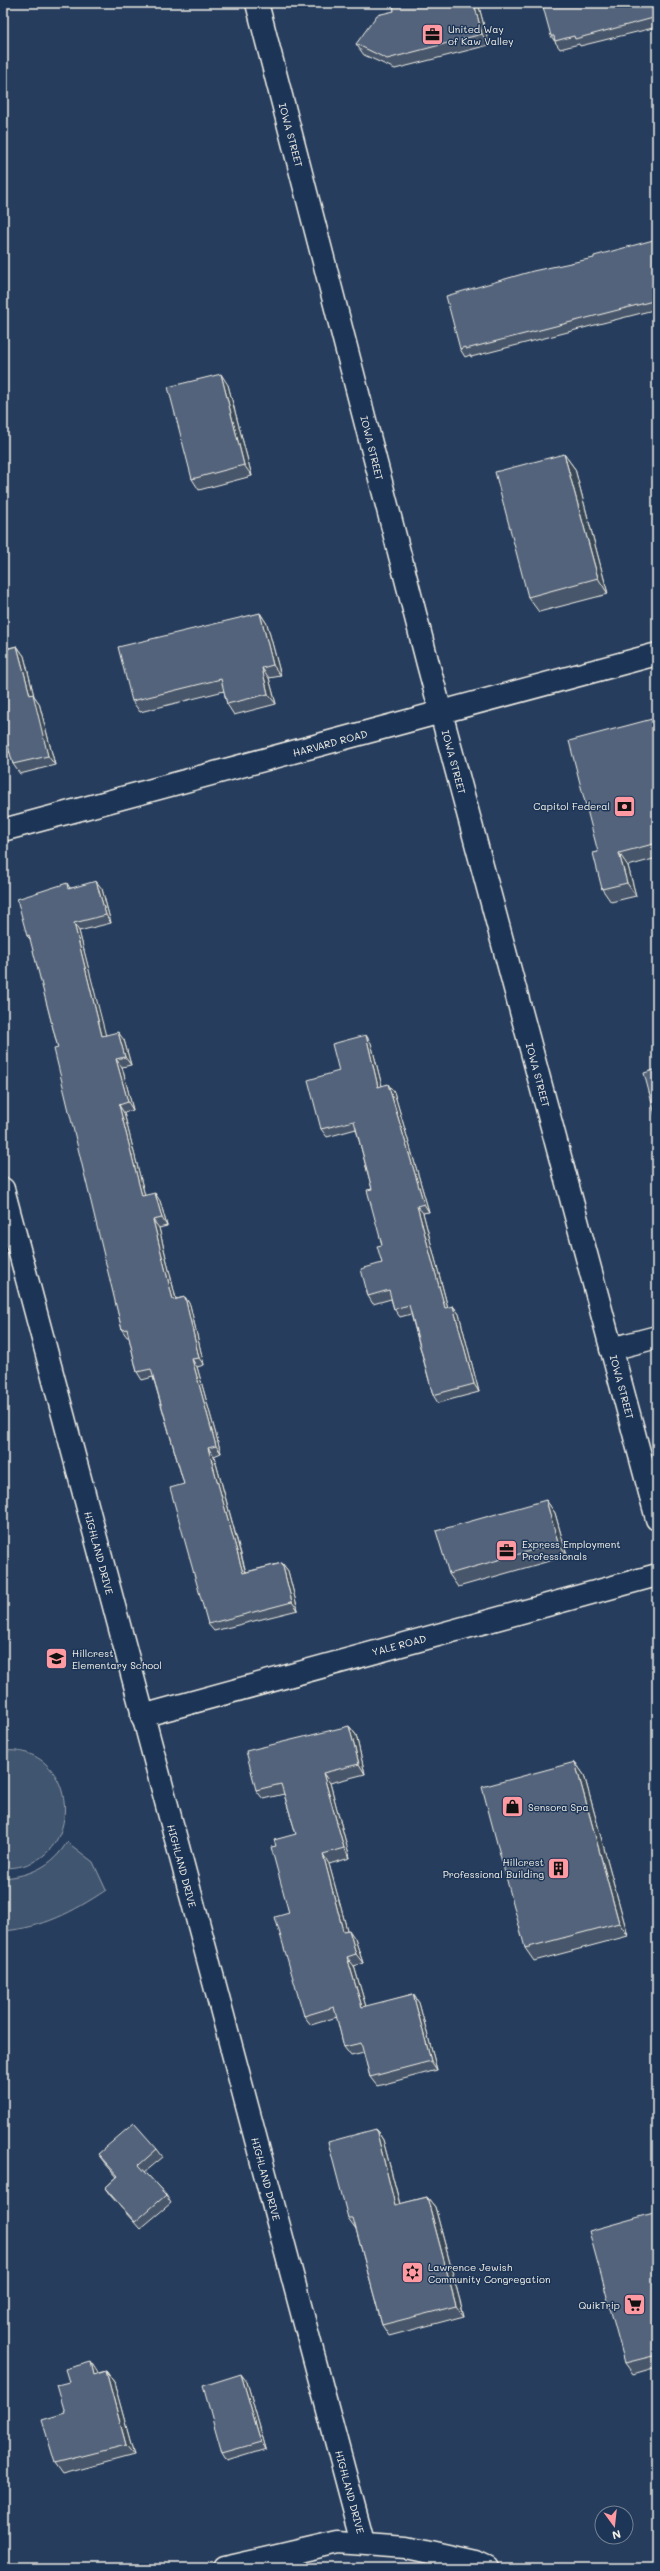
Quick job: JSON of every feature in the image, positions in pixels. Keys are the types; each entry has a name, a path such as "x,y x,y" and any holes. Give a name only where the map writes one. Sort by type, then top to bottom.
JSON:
{"main road":[{"name":"IOWA STREET","path":"256,3 441,713 657,1519"},
{"name":"HARVARD ROAD","path":"3,830 657,654"},
{"name":"HIGHLAND DRIVE","path":"3,1189 363,2542"},
{"path":"612,1349 657,1337"},
{"name":"YALE ROAD","path":"142,1716 657,1575"},
{"path":"225,2568 310,2547 338,2542 363,2542 406,2547 478,2566"}],"shaded area":[{"path":"3,1751 29,1754 48,1766 60,1785 64,1807 61,1829 50,1849 31,1863 3,1868"},
{"path":"67,1842 93,1862 106,1890 57,1918 44,1923 3,1931 3,1878 22,1875 40,1868 55,1857"}],"building":[{"name":"United Way of Kaw Valley","path":"393,3 474,3 482,34 387,59 356,44 377,15 394,11"},
{"path":"542,3 657,3 657,17 575,39 574,36 555,41 554,36 551,36"},
{"path":"657,239 657,300 466,349 465,347 460,349 446,296 533,271 594,258 594,256"},
{"path":"221,374 244,465 192,479 168,387"},
{"path":"564,454 598,578 528,597 495,472"},
{"path":"260,613 273,665 262,668 268,694 227,704 221,679 132,701 118,647"},
{"path":"17,646 30,695 33,694 48,756 13,764 7,742 3,743 3,650"},
{"name":"Capitol Federal","path":"652,719 657,740 657,843 619,853 627,883 602,889 593,853 598,852 569,741"},
{"path":"96,881 106,915 74,923 102,1036 118,1032 125,1057 116,1059 128,1102 119,1105 142,1196 155,1193 162,1218 153,1220 173,1300 185,1297 199,1358 192,1359 216,1446 208,1448 243,1573 282,1563 292,1602 208,1624 170,1488 184,1484 151,1369 137,1372 127,1329 122,1330 54,1049 58,1048 29,935 27,936 17,899 67,883 68,889"},
{"path":"366,1035 378,1087 388,1084 424,1204 417,1206 445,1308 453,1306 474,1384 433,1395 409,1305 394,1309 389,1290 368,1296 361,1269 382,1263 377,1246 382,1245 367,1190 372,1189 354,1121 321,1129 308,1080 339,1071 332,1044"},
{"path":"657,1069 657,1122 644,1073"},
{"name":"Express Employment Professionals","path":"546,1500 558,1543 449,1574 436,1531"},
{"path":"349,1726 359,1764 323,1773 344,1848 323,1854 343,1931 349,1930 356,1954 347,1957 362,2007 413,1994 431,2061 370,2077 361,2043 344,2047 334,2007 304,2016 275,1917 289,1913 271,1847 276,1846 274,1840 296,1834 281,1784 256,1790 246,1751"},
{"name":"Hillcrest Professional Building","path":"575,1762 619,1923 525,1948 482,1787"},
{"path":"134,2123 157,2149 139,2165 166,2195 135,2222 105,2188 118,2176 98,2154"},
{"name":"Lawrence Jewish Community Congregation","path":"376,2129 395,2205 427,2197 456,2306 382,2325 353,2218 348,2218 328,2142"},
{"name":"QuikTrip","path":"657,2212 657,2355 625,2363 589,2231"},
{"path":"91,2362 94,2375 106,2371 126,2445 55,2463 42,2420 65,2413 57,2385 69,2382 65,2369"},
{"path":"241,2374 261,2442 222,2453 203,2386"}],"place":[{"name":"United Way of Kaw Valley","path":"432,35"},
{"name":"Capitol Federal","path":"625,806"},
{"name":"Express Employment Professionals","path":"506,1550"},
{"name":"Hillcrest Elementary School","path":"56,1659"},
{"name":"Sensora Spa","path":"512,1807"},
{"name":"Hillcrest Professional Building","path":"559,1868"},
{"name":"Lawrence Jewish Community Congregation","path":"412,2273"},
{"name":"QuikTrip","path":"635,2305"}]}
